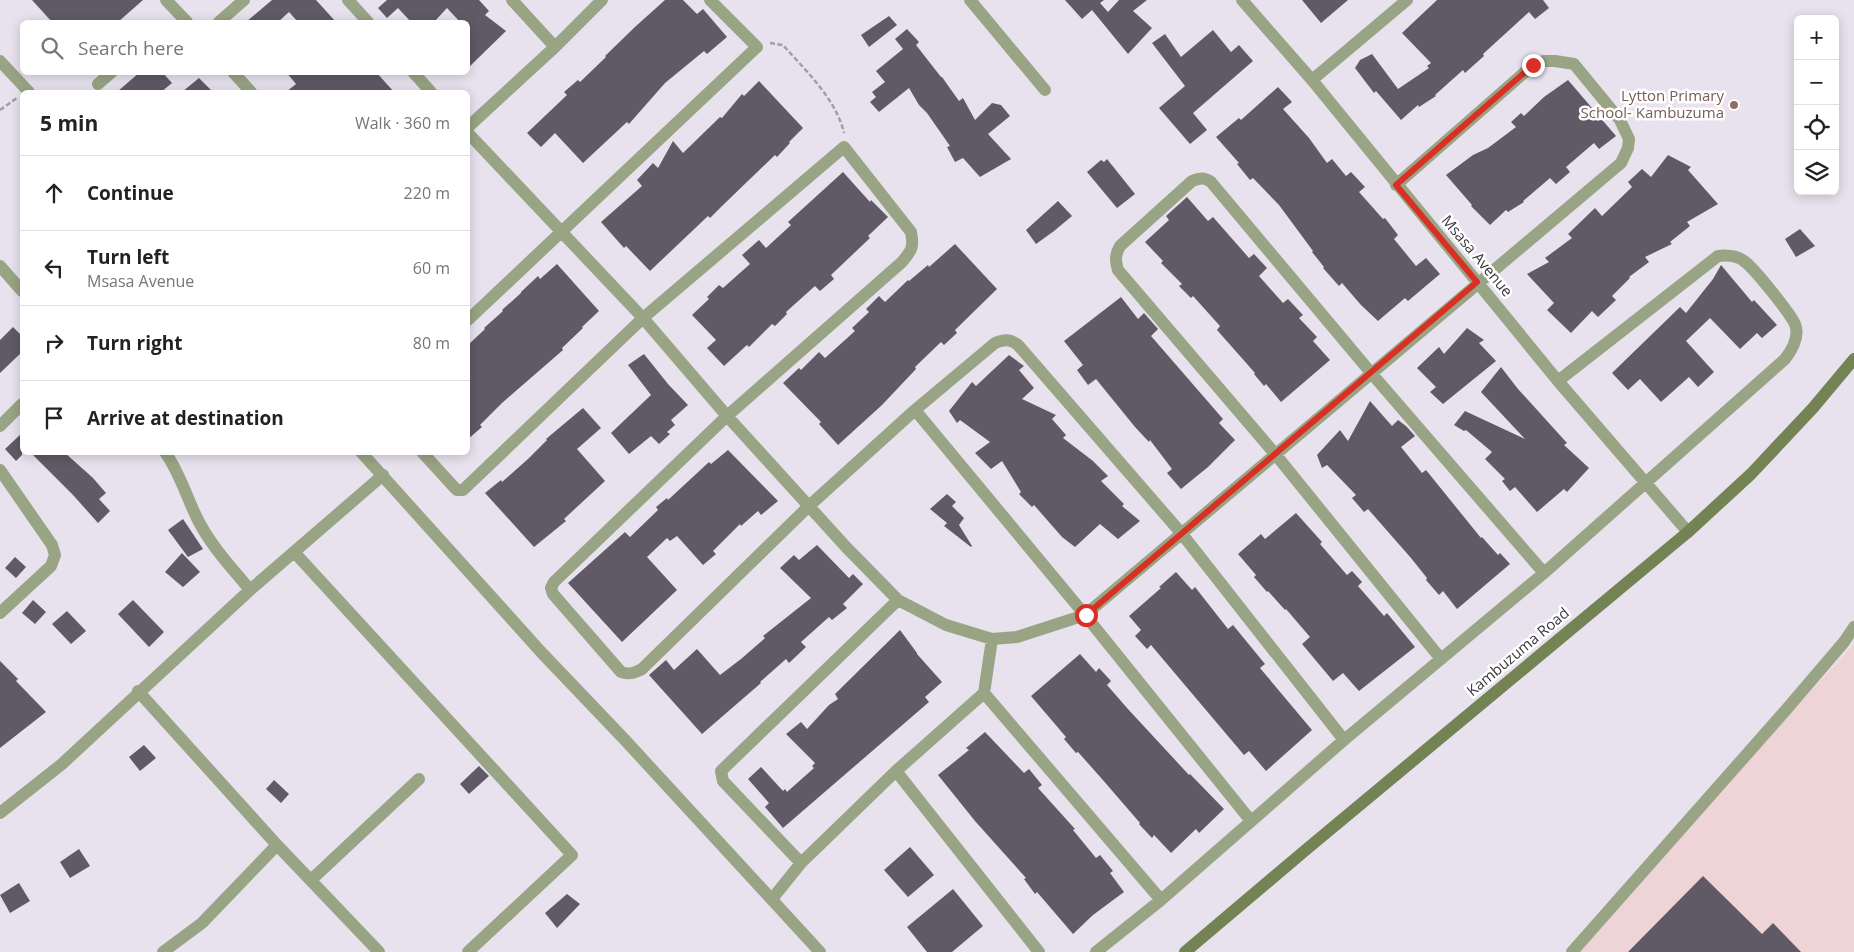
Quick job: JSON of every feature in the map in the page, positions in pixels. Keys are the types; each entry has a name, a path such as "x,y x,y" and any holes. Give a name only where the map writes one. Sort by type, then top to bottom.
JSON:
{"main road":[{"name":"Kambuzuma Road","path":"1185,952 1688,532 1751,474 1812,408 1854,358"}],"street":[{"path":"166,0 180,20"},
{"path":"221,20 244,0"},
{"path":"348,0 366,20"},
{"path":"512,0 555,47"},
{"path":"470,125 555,47 602,0"},
{"path":"470,318 561,230 757,47 710,0"},
{"path":"970,0 1045,90"},
{"name":"Msasa Avenue","path":"1242,0 1312,80 1558,381 1688,532"},
{"path":"1312,80 1406,0"},
{"path":"0,61 27,90"},
{"path":"470,135 643,318 727,416 846,547 898,600 946,624 992,640 1017,637 1086,615 1372,374 1477,282 1621,163 1628,148 1629,139 1620,120 1574,64 1544,61 1533,65 1396,185"},
{"path":"98,84 108,75"},
{"path":"236,75 249,90"},
{"path":"416,75 429,90"},
{"path":"425,455 457,490 463,490 643,318 844,147 911,232 913,244 909,254 727,416 552,585 553,594 620,672 630,674 642,668 809,506 915,410 995,343 1004,339 1012,340 1182,534 1344,740"},
{"path":"1441,659 1276,455 1118,270 1116,254 1120,246 1192,182 1199,178 1205,178 1211,182 1372,374 1544,573"},
{"path":"1096,952 1160,900 1344,740 1544,573 1647,483 1785,359 1793,349 1796,337 1795,324 1768,288 1743,260 1729,254 1718,256 1558,381"},
{"path":"0,266 20,289"},
{"path":"0,426 20,406"},
{"path":"915,410 1086,615 1251,821"},
{"path":"167,455 178,472 198,520 210,539 250,590"},
{"path":"365,455 540,652 820,952"},
{"path":"0,470 52,545 55,555 51,566 0,613"},
{"path":"0,813 62,764 138,691 250,590 383,475"},
{"path":"295,553 572,855 468,952"},
{"path":"801,863 723,781 721,771 898,600"},
{"path":"1572,952 1791,704 1844,642 1854,627"},
{"path":"772,899 801,863 896,771 984,693 992,640"},
{"path":"138,691 277,845 379,952"},
{"path":"984,693 1160,900"},
{"path":"896,771 1039,952"},
{"path":"311,880 419,779"},
{"path":"162,952 202,923 277,845"}],"path":[{"path":"757,47 772,42 783,45 811,76 841,122 845,136 844,147"},
{"path":"0,110 20,96"}],"shaded area":[{"path":"1854,644 1854,952 1569,952"}],"building":[{"path":"32,0 143,0 120,20 50,20"},
{"path":"272,0 316,0 334,20 296,20 289,12 280,20 248,20"},
{"path":"387,0 479,0 489,11 485,15 506,31 470,66 470,20 458,20 447,8 436,20 409,20 398,8 387,18 378,8"},
{"path":"665,0 683,0 697,14 703,9 727,37 707,54 704,51 665,83 629,124 627,122 583,163 555,133 541,147 527,133 567,95 564,92 578,80 580,82"},
{"path":"1065,0 1104,0 1100,3 1108,12 1119,0 1147,0 1133,11 1152,28 1128,54 1092,10 1082,19"},
{"path":"1302,0 1348,0 1321,23"},
{"path":"1437,0 1543,0 1549,8 1535,19 1529,12 1465,73 1463,70 1436,96 1419,107 1418,105 1401,120 1376,91 1374,93 1355,68 1360,60 1372,54 1398,89 1429,68 1427,66 1431,63 1402,33"},
{"path":"889,16 897,25 869,47 861,35"},
{"path":"907,29 919,42 916,45 959,101 963,98 975,120 992,103 1001,105 1010,116 988,134 1011,159 980,177 963,158 955,162 947,147 950,146 927,113 919,105 909,88 879,112 870,102 876,97 872,92 885,82 876,71 903,49 895,39"},
{"path":"1213,30 1231,52 1239,45 1253,61 1193,113 1207,130 1190,144 1159,108 1185,86 1152,43 1165,34 1181,57"},
{"path":"137,75 165,75 172,83 163,90 119,90"},
{"path":"288,75 379,75 392,90 288,90 296,84"},
{"path":"199,78 211,90 184,90"},
{"path":"1568,80 1616,136 1599,149 1594,143 1566,167 1570,172 1556,184 1550,178 1524,202 1508,212 1506,210 1490,225 1471,206 1446,175 1516,127 1511,122 1521,113 1524,116 1544,97"},
{"path":"759,81 803,128 777,157 775,155 710,218 708,216 650,271 626,246 624,248 601,222 642,186 637,180 653,163 658,168 673,141 683,153 720,117 722,118 742,94 744,96"},
{"path":"1278,87 1292,102 1283,109 1309,138 1327,163 1332,159 1346,176 1351,172 1365,187 1359,192 1383,219 1385,218 1398,235 1394,239 1416,266 1426,258 1440,274 1408,301 1405,298 1378,321 1342,283 1339,286 1323,268 1313,251 1279,205 1253,178 1250,180 1237,164 1239,163 1216,137 1239,118 1241,120"},
{"path":"1668,155 1691,167 1688,170 1718,204 1687,222 1690,226 1670,242 1672,244 1645,257 1649,262 1629,277 1612,296 1616,300 1598,317 1592,311 1571,333 1547,310 1554,303 1527,274 1549,262 1545,258 1572,238 1568,234 1595,208 1602,216 1632,187 1628,182 1642,169 1651,177"},
{"path":"1107,159 1135,194 1117,208 1087,172 1101,160 1104,162"},
{"path":"843,172 870,202 871,200 888,217 868,236 870,238 831,275 834,279 820,291 815,286 786,312 787,314 775,326 772,324 749,347 747,345 724,366 707,348 716,340 692,315 709,299 707,297 719,285 723,288 750,264 742,255 759,240 766,248 791,225 788,222"},
{"path":"1187,197 1208,221 1213,217 1249,258 1254,254 1267,268 1259,276 1283,303 1288,299 1303,315 1299,318 1317,337 1313,341 1330,360 1281,402 1266,384 1264,386 1217,330 1220,326 1193,296 1191,298 1179,286 1182,284 1161,263 1163,261 1145,242 1169,220 1166,216"},
{"path":"1058,201 1072,216 1036,244 1026,230"},
{"path":"1800,229 1815,246 1796,257 1785,239"},
{"path":"955,244 997,289 955,330 957,333 944,345 941,342 915,367 916,369 882,405 838,445 819,424 821,422 783,383 799,368 801,370 819,352 825,358 855,331 852,328 869,312 866,309 879,296 885,302 908,280 928,265 929,267"},
{"path":"557,264 599,311 562,348 563,350 502,403 480,425 482,427 470,437 470,343 538,276 540,279"},
{"path":"1721,265 1752,302 1754,300 1777,325 1762,338 1757,333 1740,349 1710,318 1686,341 1714,372 1698,387 1689,377 1661,402 1640,379 1628,390 1612,373 1680,307 1686,313 1713,279"},
{"path":"1121,297 1138,319 1144,313 1158,329 1151,336 1223,419 1219,423 1235,440 1208,467 1181,489 1167,473 1172,469 1150,440 1149,442 1135,427 1096,379 1088,385 1077,370 1083,365 1064,341"},
{"path":"13,327 20,334 20,354 0,373 0,340"},
{"path":"1467,328 1484,340 1479,343 1496,361 1443,404 1430,392 1436,387 1417,368 1439,347 1444,354"},
{"path":"644,354 688,405 671,420 675,425 667,432 670,434 659,444 651,436 629,454 611,433 651,395 628,365"},
{"path":"1009,355 1024,366 1019,370 1034,388 1022,399 1056,415 1052,419 1066,435 1063,438 1093,461 1108,476 1101,481 1124,504 1122,506 1140,521 1118,539 1100,524 1075,547 1062,537 1034,505 1032,507 1019,494 1021,492 1002,461 991,469 975,453 990,442 960,420 957,423 949,411 972,382 976,386"},
{"path":"1501,367 1518,389 1567,443 1564,445 1589,468 1567,492 1564,489 1537,512 1515,487 1510,491 1502,481 1505,479 1485,459 1492,452 1466,430 1464,431 1454,425 1465,411 1525,439 1481,392"},
{"path":"1370,401 1392,426 1398,420 1415,436 1401,447 1422,473 1426,470 1481,538 1498,555 1500,553 1510,564 1457,609 1443,591 1439,595 1411,558 1368,509 1364,512 1352,498 1356,495 1327,465 1322,468 1317,455 1340,430 1348,441"},
{"path":"583,408 601,428 577,449 605,481 564,519 566,521 534,547 485,493 501,480 502,482 528,459 546,439"},
{"path":"20,435 20,455 22,455 16,461 5,449"},
{"path":"728,450 778,501 761,515 758,511 741,526 740,524 713,551 716,554 703,565 677,536 670,541 667,538 647,557 677,590 622,642 568,583 625,532 630,537 658,510 656,507 667,498 668,500 709,462 711,464"},
{"path":"33,455 67,455 93,478 106,493 99,499 110,511 98,523"},
{"path":"947,494 956,502 952,506 964,518 959,525 971,547 944,526 947,523 930,509"},
{"path":"1296,513 1322,542 1320,544 1347,575 1352,571 1362,582 1358,586 1384,616 1387,613 1415,647 1359,691 1343,673 1333,681 1302,644 1310,637 1286,609 1267,592 1254,577 1256,575 1238,554 1261,534 1265,539"},
{"path":"183,519 203,549 188,557 168,530"},
{"path":"817,545 849,578 853,574 863,584 843,604 847,608 832,620 829,617 801,642 806,647 789,663 786,659 702,734 649,675 666,660 674,670 697,649 720,675 741,659 765,638 763,636 811,598 780,568 794,555 799,560"},
{"path":"182,553 200,572 183,587 165,572"},
{"path":"15,557 26,567 16,578 5,568"},
{"path":"1176,572 1192,590 1195,587 1228,629 1233,625 1265,664 1260,668 1312,730 1266,771 1249,751 1244,755 1151,645 1147,649 1135,636 1141,630 1129,616"},
{"path":"33,600 46,612 35,624 22,613"},
{"path":"133,600 164,632 149,647 118,614"},
{"path":"67,611 86,631 71,644 52,624"},
{"path":"900,630 917,654 942,682 925,697 929,702 783,828 765,807 769,803 748,779 761,767 783,791 785,789 787,792 814,768 812,766 815,763 786,734 801,722 807,729 829,705 838,699 835,694"},
{"path":"1080,654 1096,672 1099,668 1111,681 1107,685 1127,708 1189,775 1224,809 1199,833 1196,829 1171,853 1154,835 1152,838 1139,824 1102,779 1064,739 1066,737 1031,696"},
{"path":"0,661 18,679 16,681 46,712 0,748"},
{"path":"985,732 1024,773 1029,769 1042,785 1038,788 1075,829 1073,830 1096,858 1100,855 1113,871 1110,873 1124,892 1093,915 1073,934 1037,892 1035,894 1024,879 1026,878 975,821 938,775 969,750 966,748"},
{"path":"144,745 156,758 140,771 129,757"},
{"path":"479,766 489,776 469,794 460,784"},
{"path":"274,780 289,794 281,803 266,789"},
{"path":"910,847 934,875 908,897 884,870"},
{"path":"79,849 90,866 70,878 60,862"},
{"path":"1703,876 1762,934 1773,923 1801,952 1628,952"},
{"path":"19,883 30,901 10,913 0,895"},
{"path":"953,889 983,926 952,952 927,952 907,927"},
{"path":"567,894 580,904 557,928 545,913"}],"place":[{"name":"Lytton Primary School- Kambuzuma","path":"1734,105"}],"route":[{"path":"1086,615 1372,374 1477,282 1396,185 1533,65"}]}
